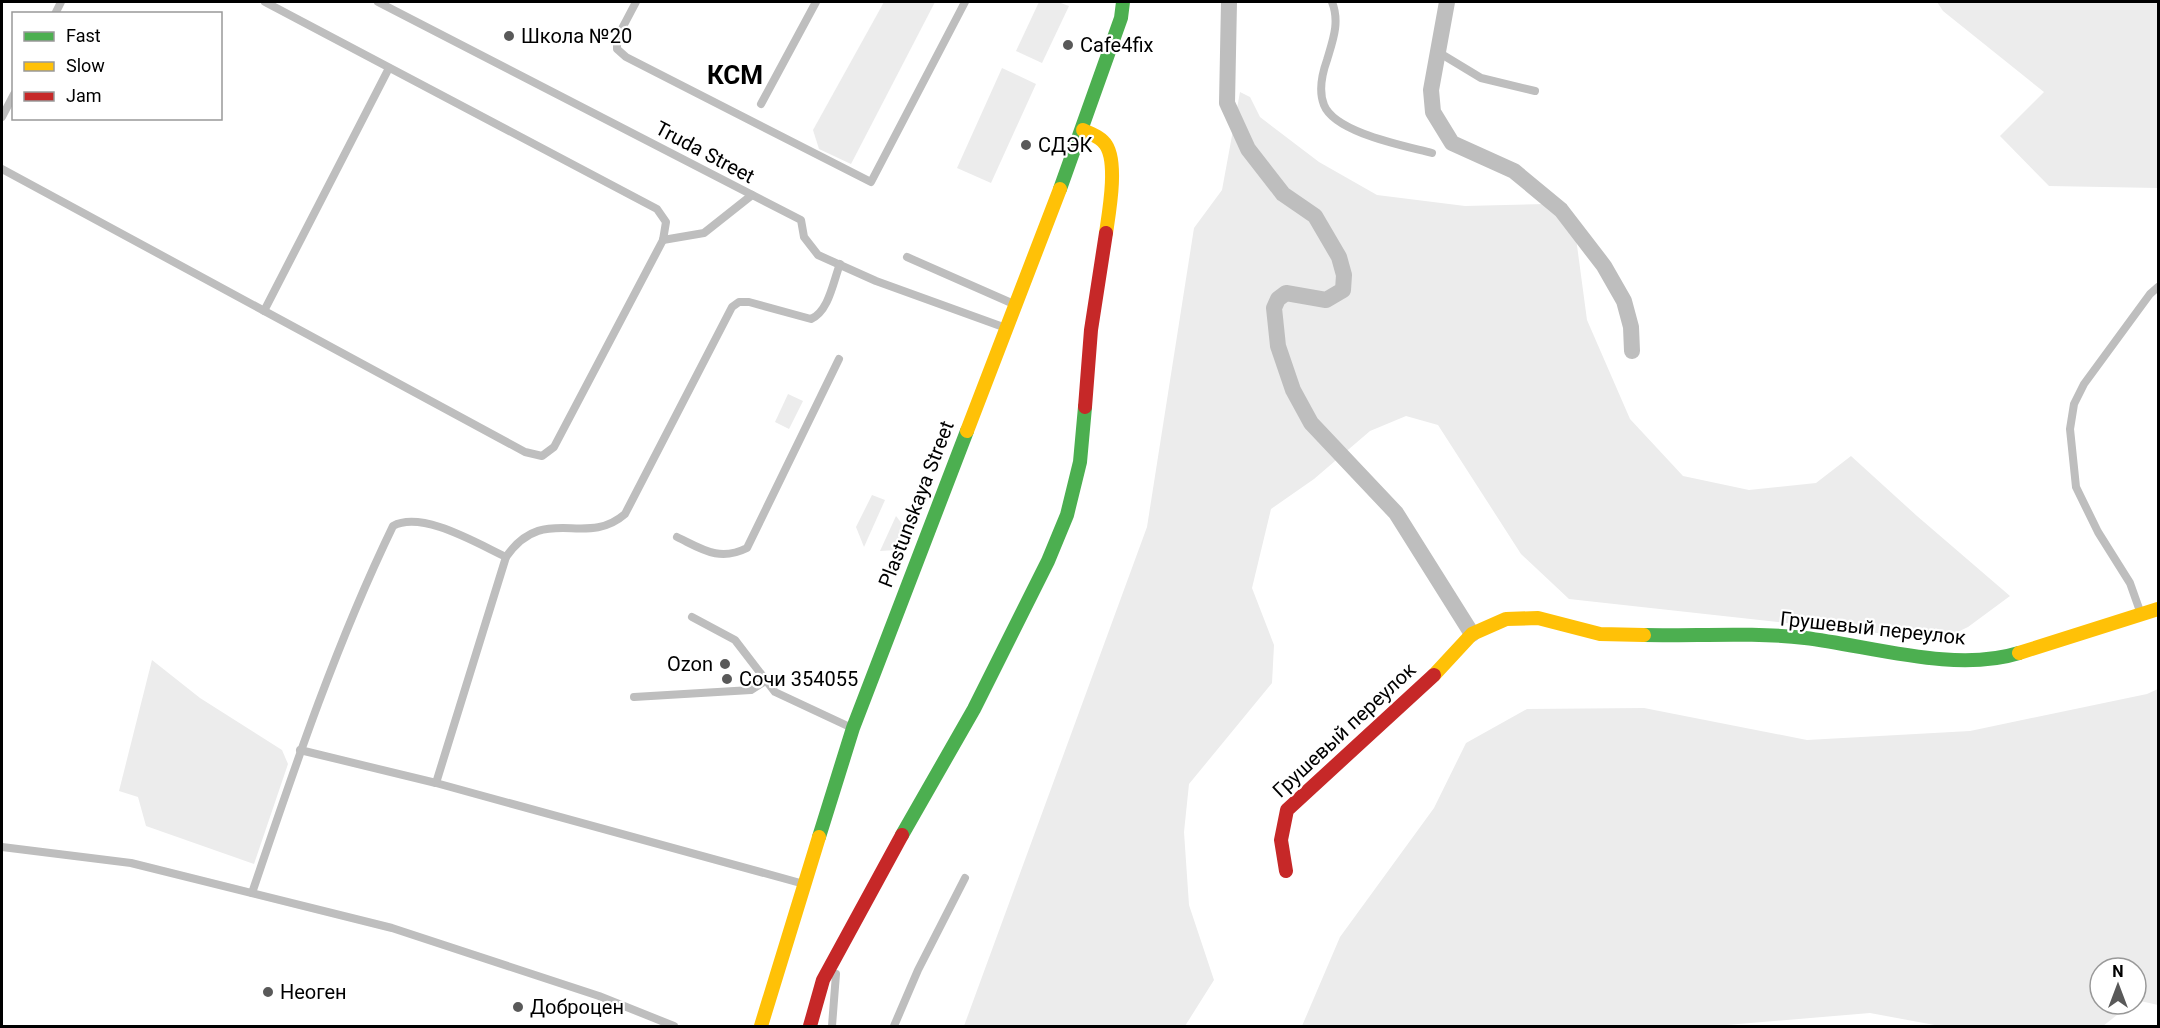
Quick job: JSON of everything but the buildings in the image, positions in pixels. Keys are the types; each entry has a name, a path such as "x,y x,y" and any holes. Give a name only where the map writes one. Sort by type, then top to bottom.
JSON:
{"street":[{"name":"Plastunskaya Street","path":"761,1026 853,728 1083,130 1121,18 1124,2"},
{"path":"1229,2 1227,103 1248,149 1283,194 1315,216 1339,257 1344,274 1343,290 1326,300 1286,293 1278,299 1274,308 1278,346 1286,368 1311,423 1396,513 1472,634"},
{"path":"1447,2 1431,90 1433,112 1452,143 1514,171 1561,210 1604,266 1624,301 1631,327 1632,351"},
{"path":"810,1026 813,1008 824,980 839,956 929,785 974,709 1048,561 1067,515 1080,462 1091,330 1113,189 1108,147 1101,139 1083,130"},
{"name":"Грушевый переулок","path":"1286,871 1281,838 1282,821 1287,810 1449,661 1472,634 1506,618 1538,618 1600,634 1803,638 1962,661 1996,660 2158,609"}],"lane":[{"path":"2,169 525,453 542,456 554,447 663,240 666,222 657,209 265,2"},
{"name":"Truda Street","path":"378,2 801,220 804,237 818,255 876,281 1006,328"},
{"path":"636,2 617,38 617,49 626,57 872,182 965,2"},
{"path":"761,104 816,2"},
{"path":"1332,2 1336,11 1336,34 1321,80 1324,104 1329,113 1362,133 1432,153"},
{"path":"1438,52 1481,78 1535,91"},
{"path":"264,311 389,68"},
{"path":"2,117 12,98"},
{"path":"663,240 704,233 752,195"},
{"path":"907,257 1016,305"},
{"path":"436,783 506,556 514,545 534,531 549,526 601,528 613,524 625,514 732,307 739,302 749,302 811,319 818,316 824,307 840,264"},
{"path":"2141,614 2130,583 2098,532 2076,486 2070,429 2074,404 2084,384 2150,294 2158,287"},
{"path":"677,537 710,553 733,555 747,548 839,359"},
{"path":"252,893 300,750 368,575 393,526 412,521 431,524 506,556"},
{"path":"692,617 735,640 775,692 853,728"},
{"path":"633,697 751,690 767,680"},
{"path":"300,750 436,783 804,884"},
{"path":"2,847 131,863 442,943 599,996 674,1026"},
{"path":"894,1026 918,970 965,878"},
{"path":"832,1026 839,956"}],"shaded area":[{"path":"884,2 935,2 851,164 819,149 813,130"},
{"path":"1039,2 1058,2 1069,6 1042,63 1016,51"},
{"path":"1937,2 2158,2 2158,188 2049,186 2000,136 2044,92 1943,11"},
{"path":"1002,68 1036,84 991,183 957,168"},
{"path":"1240,92 1250,97 1260,117 1319,162 1377,195 1465,206 1546,204 1576,238 1587,320 1630,419 1683,476 1749,490 1816,483 1851,456 2010,596 1968,627 1941,640 1569,599 1521,554 1438,425 1406,416 1370,431 1314,479 1271,509 1252,588 1274,645 1272,683 1189,784 1184,832 1189,905 1214,980 1185,1026 964,1026 1147,527 1194,228 1222,190"},
{"path":"788,394 803,401 789,429 775,422"},
{"path":"872,495 885,500 864,547 856,527"},
{"path":"896,516 906,529 896,550 880,551"},
{"path":"152,660 200,698 282,750 288,764 254,864 146,826 138,797 119,791"},
{"path":"2158,689 2158,1005 2148,1003 2148,956 2088,956 2088,1016 2116,1016 2103,1026 1940,1026 1870,1013 1715,1026 1302,1026 1340,937 1434,808 1466,743 1527,709 1644,708 1807,740 1970,731 2147,694"}],"traffic: fast":[{"path":"1060,189 1121,18 1123,2"},
{"path":"902,835 974,709 1048,561 1067,515 1080,462 1085,407"},
{"path":"819,837 853,728 967,431"},
{"path":"1644,635 1785,636 1941,659 1968,660 2019,653"}],"traffic: slow":[{"path":"1083,130 1101,140 1110,153 1112,188 1106,233"},
{"path":"967,431 1060,189"},
{"path":"2019,653 2158,609"},
{"path":"1434,675 1472,634 1506,619 1538,618 1600,634 1644,635"},
{"path":"761,1026 819,837"}],"traffic: jam":[{"path":"1085,407 1091,330 1106,233"},
{"path":"1286,871 1281,840 1287,810 1434,675"},
{"path":"810,1026 823,980 902,835"}],"place":[{"name":"Школа №20","path":"509,36"},
{"name":"Cafe4fix","path":"1068,45"},
{"name":"СДЭК","path":"1026,145"},
{"name":"Ozon","path":"725,664"},
{"name":"Сочи 354055","path":"727,679"},
{"name":"Неоген","path":"268,992"},
{"name":"Доброцен","path":"518,1007"}],"district":[{"name":"КСМ","path":"735,75"}]}
